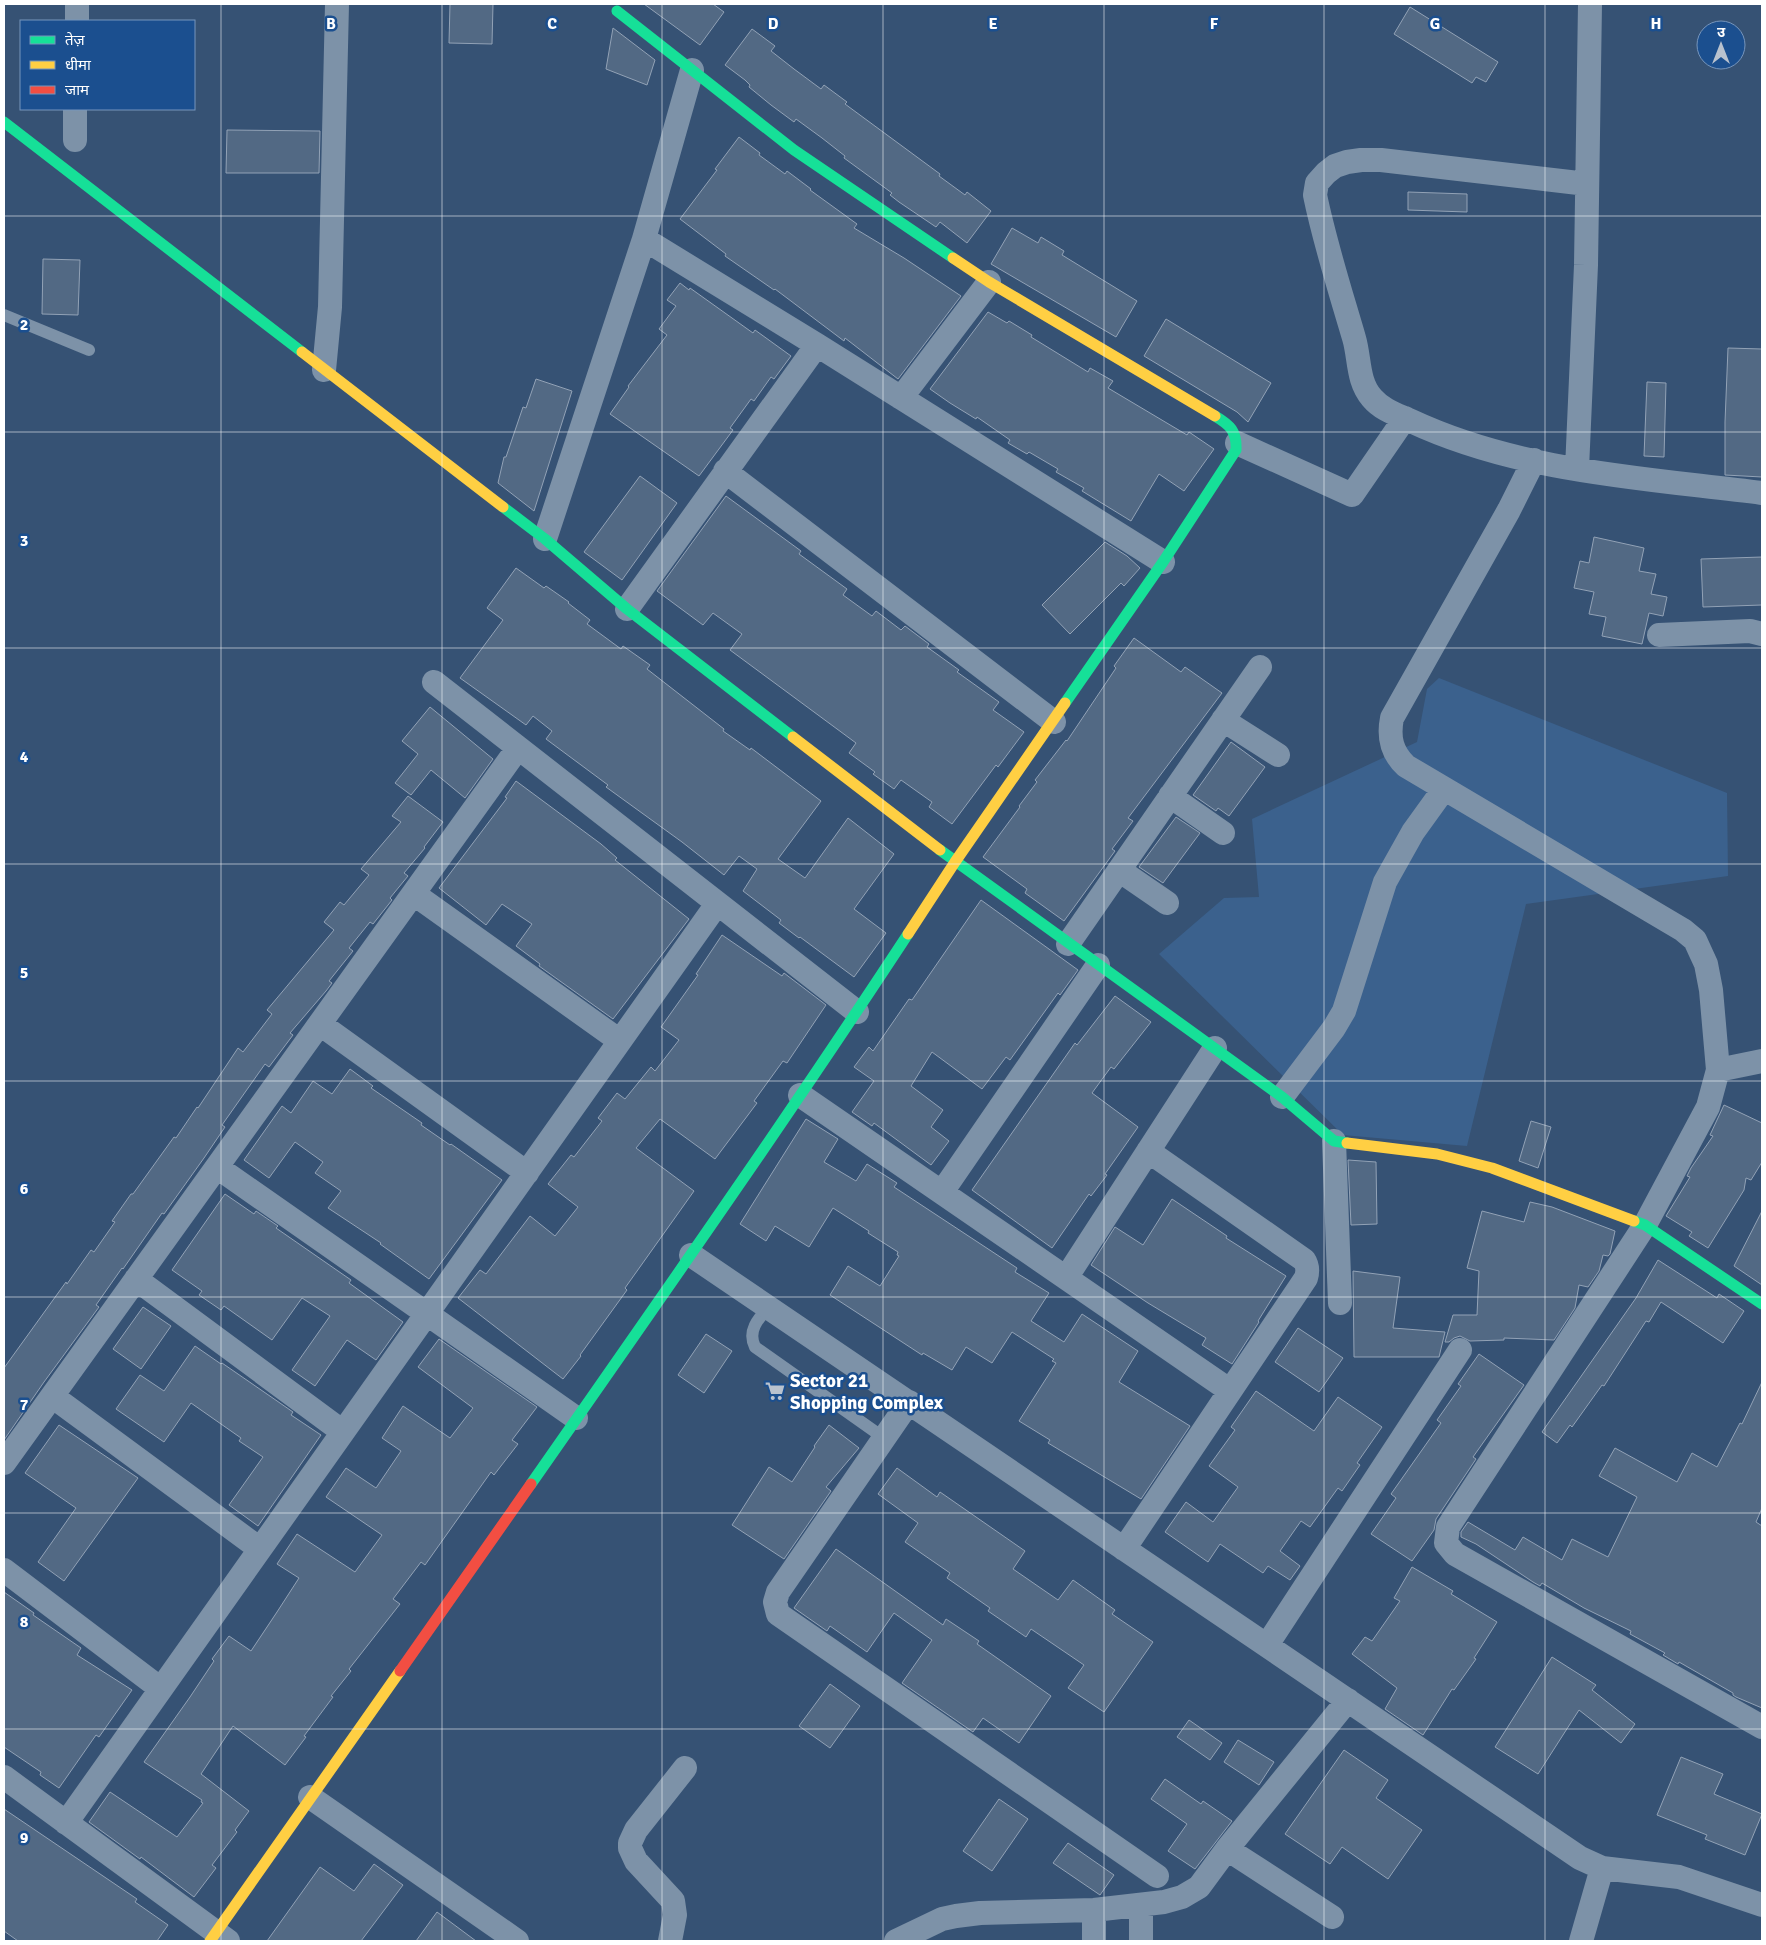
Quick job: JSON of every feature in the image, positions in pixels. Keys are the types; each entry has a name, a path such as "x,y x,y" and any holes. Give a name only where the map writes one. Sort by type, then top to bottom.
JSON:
{"street":[{"path":"77,4 77,20"},
{"path":"324,370 330,307 336,4"},
{"path":"1576,469 1586,265 1590,4"},
{"path":"4,1777 218,1938 310,1797 691,1255 857,1012 955,862 1054,722 1163,562 1236,450 1237,443 1234,430 1229,425 989,282 794,150 617,10"},
{"path":"545,539 644,239 692,70"},
{"path":"75,110 75,140"},
{"path":"4,122 545,539 627,609 955,862 1282,1097 1334,1141 1437,1154 1492,1168 1645,1225 1762,1304"},
{"path":"1587,184 1381,160 1361,160 1341,164 1326,173 1317,183 1315,195 1319,216 1354,339 1360,374 1365,388 1373,400 1385,409 1454,438 1492,451 1576,469 1762,493"},
{"path":"644,239 1163,562"},
{"path":"902,398 989,282"},
{"path":"627,609 817,345"},
{"path":"1237,443 1352,496 1405,418"},
{"path":"1534,460 1509,510 1392,718 1389,730 1396,756 1406,766 1683,930 1694,940 1706,964 1718,1070 1708,1107 1645,1225 1448,1527 1446,1543 1455,1554 1762,1727"},
{"path":"725,472 1054,722"},
{"path":"1659,635 1750,631 1762,634"},
{"path":"1068,944 1260,667"},
{"path":"434,682 857,1012"},
{"path":"1223,720 1278,755"},
{"path":"4,1463 518,748"},
{"path":"1282,1097 1334,1028 1344,1011 1385,882 1413,832 1444,789"},
{"path":"1170,796 1223,833"},
{"path":"1119,870 1167,902"},
{"path":"414,894 620,1041"},
{"path":"66,1823 717,904"},
{"path":"942,1192 1098,965"},
{"path":"320,1024 527,1173"},
{"path":"1066,1278 1215,1048"},
{"path":"1718,1070 1762,1061"},
{"path":"800,1094 1229,1390"},
{"path":"1334,1141 1340,1303"},
{"path":"1124,1548 1306,1278 1307,1265 1304,1260 1148,1151"},
{"path":"217,1167 576,1418"},
{"path":"691,1255 1580,1858 1602,1868 1679,1877 1762,1905"},
{"path":"1307,1265 1338,1256"},
{"path":"136,1279 343,1432"},
{"path":"1266,1645 1460,1350"},
{"path":"52,1396 260,1549"},
{"path":"908,1402 778,1592 775,1602 778,1614 1156,1876"},
{"path":"4,1570 161,1690"},
{"path":"896,1941 942,1930 980,1914 1094,1910 1140,1905 1174,1900 1199,1887 1227,1849 1348,1700"},
{"path":"670,1941 675,1915 674,1901 636,1861 630,1848 630,1843 636,1830 685,1768"},
{"path":"310,1797 516,1941"},
{"path":"1227,1849 1332,1917"},
{"path":"1581,1941 1602,1868"},
{"path":"1140,1905 1141,1941"},
{"path":"1094,1910 1094,1941"}],"lane":[{"path":"4,315 89,350"},
{"path":"768,1308 753,1330 752,1342 755,1347 884,1438"}],"water":[{"path":"1439,678 1727,793 1728,876 1526,904 1467,1146 1343,1135 1159,954 1224,898 1259,897 1252,819 1417,742 1427,689"}],"building":[{"path":"450,4 493,4 492,44 449,43"},
{"path":"644,4 713,4 724,12 700,45"},
{"path":"1410,7 1498,62 1486,82 1476,77 1472,83 1394,34"},
{"path":"613,28 655,60 647,85 606,69"},
{"path":"752,29 775,46 771,51 794,69 821,89 824,85 847,102 845,104 940,174 939,176 965,195 967,192 991,211 967,243 940,222 936,227 899,202 890,195 892,193 844,158 845,156 822,138 796,119 794,122 771,105 749,87 750,85 745,80 725,65"},
{"path":"227,130 320,131 319,173 226,173"},
{"path":"739,137 760,153 759,155 785,174 787,171 857,224 854,228 961,296 898,379 845,338 844,341 775,289 725,256 726,254 680,219"},
{"path":"1408,192 1467,194 1467,212 1408,210"},
{"path":"1012,228 1038,243 1041,237 1064,251 1062,255 1137,301 1116,337 991,264"},
{"path":"43,259 80,260 78,315 42,314"},
{"path":"680,283 689,290 690,288 753,333 755,330 791,356 774,379 771,377 754,401 751,399 730,428 733,430 699,476 610,414 628,386 667,335 659,329 676,306 667,300"},
{"path":"988,312 1007,323 1009,321 1032,335 1031,337 1088,372 1090,368 1113,381 1108,388 1187,435 1189,432 1214,449 1184,491 1159,474 1131,521 1082,491 1084,488 1056,472 1058,469 1029,452 1027,454 1008,443 1010,440 977,417 976,419 930,389"},
{"path":"1166,319 1271,383 1248,422 1237,412 1144,356"},
{"path":"1728,348 1762,349 1762,477 1725,475"},
{"path":"536,379 572,391 534,511 498,483 504,457 506,457 523,407 526,408"},
{"path":"1647,382 1666,383 1664,457 1644,456"},
{"path":"640,476 677,503 622,580 584,552"},
{"path":"726,496 801,551 799,554 847,589 843,595 872,616 876,611 901,630 905,626 929,644 927,647 959,670 957,672 999,702 993,710 1024,732 998,767 996,765 952,824 929,807 932,802 901,780 894,789 873,774 875,772 849,753 856,743 730,650 742,634 713,613 703,625 657,591"},
{"path":"1594,537 1644,548 1639,571 1656,574 1651,594 1667,597 1663,616 1649,613 1642,644 1602,636 1606,617 1589,614 1594,592 1574,588 1580,561 1589,563"},
{"path":"1105,542 1127,556 1140,568 1124,586 1121,583 1070,634 1042,605"},
{"path":"1762,557 1762,605 1703,607 1701,559"},
{"path":"516,568 544,588 546,586 569,602 590,620 587,624 621,649 623,646 650,665 647,669 724,729 723,731 750,750 751,748 821,801 778,859 805,878 848,818 894,854 854,909 886,933 854,977 779,923 781,920 743,891 757,869 739,856 724,875 606,787 608,785 546,739 552,731 533,716 526,725 460,678 503,620 487,608"},
{"path":"1134,638 1181,672 1185,667 1222,693 1128,818 1133,821 1112,849 1115,851 1064,921 1025,893 1027,889 983,857 1037,782 1035,780 1067,741"},
{"path":"430,707 493,759 465,798 431,770 411,795 395,783 418,754 402,741"},
{"path":"1231,742 1265,767 1229,816 1218,808 1216,811 1193,795"},
{"path":"516,781 601,844 617,858 615,860 689,919 613,1019 539,966 540,964 516,946 532,924 502,904 486,925 439,888 507,798 505,797"},
{"path":"408,796 443,822 404,873 408,876 390,898 392,900 373,924 370,922 349,948 353,951 329,981 332,983 290,1033 293,1035 269,1067 265,1064 222,1125 225,1127 204,1158 122,1268 96,1305 99,1307 4,1440 4,1368 66,1282 67,1284 91,1250 94,1252 115,1222 112,1221 131,1194 133,1194 174,1137 176,1138 198,1108 238,1048 243,1052 272,1014 267,1010 334,930 324,922 340,902 344,905 369,875 361,869 401,822 392,816"},
{"path":"1176,817 1200,833 1163,883 1139,867"},
{"path":"981,900 1078,970 1060,995 1058,993 1010,1060 1006,1057 982,1089 932,1052 911,1086 943,1110 931,1127 949,1141 931,1165 874,1123 872,1126 852,1112 874,1081 854,1067 869,1047 873,1051 909,999 912,1000"},
{"path":"722,935 782,976 784,973 826,1005 787,1063 783,1061 754,1101 757,1103 715,1159 660,1119 636,1148 694,1191 625,1288 627,1290 563,1379 458,1298 480,1270 486,1274 530,1216 555,1236 578,1207 548,1184 571,1155 574,1157 602,1121 598,1118 617,1093 625,1099 651,1067 655,1071 679,1040 661,1027 698,975 696,974"},
{"path":"1115,996 1151,1022 1114,1069 1111,1067 1092,1093 1138,1127 1105,1174 1107,1175 1091,1196 1089,1194 1052,1248 972,1190 1075,1043 1077,1045"},
{"path":"350,1069 373,1086 371,1088 422,1123 421,1125 502,1180 429,1279 381,1243 328,1208 341,1191 315,1173 323,1162 295,1142 269,1178 244,1160 282,1106 291,1113 313,1081 332,1094"},
{"path":"1724,1105 1762,1123 1762,1162 1751,1180 1746,1178 1744,1190 1708,1248 1689,1236 1692,1232 1666,1216 1690,1177 1687,1176 1691,1168 1713,1136 1710,1135"},
{"path":"806,1119 838,1139 824,1162 856,1181 867,1164 897,1183 894,1187 1017,1268 1015,1272 1049,1293 1031,1321 1064,1342 1082,1314 1138,1351 1119,1382 1190,1426 1141,1499 1048,1443 1050,1440 1019,1421 1056,1363 1052,1361 1054,1359 1012,1332 992,1363 966,1347 952,1370 923,1353 922,1355 830,1295 848,1266 880,1286 899,1256 897,1255 898,1252 868,1233 869,1231 833,1208 809,1247 775,1226 766,1241 740,1224"},
{"path":"1531,1121 1551,1127 1538,1168 1519,1161"},
{"path":"1348,1160 1376,1162 1377,1224 1351,1225"},
{"path":"225,1194 254,1214 256,1211 278,1226 276,1228 351,1280 349,1283 403,1322 376,1360 347,1340 315,1386 292,1370 330,1316 302,1298 272,1340 224,1306 221,1310 199,1295 202,1291 172,1270"},
{"path":"1172,1199 1227,1236 1226,1238 1286,1276 1232,1364 1202,1345 1206,1338 1148,1303 1091,1265 1115,1227 1143,1245"},
{"path":"1530,1202 1552,1207 1615,1231 1610,1254 1608,1256 1603,1255 1599,1271 1588,1287 1579,1285 1575,1308 1554,1340 1504,1338 1504,1340 1470,1341 1460,1336 1445,1342 1453,1315 1477,1315 1479,1271 1467,1268 1482,1211 1524,1222"},
{"path":"1762,1211 1762,1285 1734,1266"},
{"path":"1658,1260 1717,1298 1719,1294 1744,1311 1723,1343 1661,1302 1649,1322 1646,1321 1604,1386 1602,1385 1572,1427 1570,1425 1557,1443 1542,1432 1636,1298"},
{"path":"1353,1271 1400,1277 1393,1328 1445,1332 1439,1357 1354,1357"},
{"path":"143,1307 171,1326 141,1369 113,1349"},
{"path":"1298,1328 1343,1358 1319,1392 1275,1362"},
{"path":"706,1334 732,1351 704,1393 678,1375"},
{"path":"439,1339 537,1407 512,1440 518,1444 494,1475 491,1472 425,1565 421,1562 393,1599 400,1604 349,1669 351,1671 331,1696 333,1697 285,1765 233,1726 201,1774 249,1811 235,1830 237,1832 212,1865 216,1868 194,1897 141,1857 140,1859 89,1822 110,1792 177,1837 203,1803 201,1802 202,1800 144,1762 190,1697 214,1661 212,1659 229,1636 251,1651 299,1578 277,1564 297,1534 355,1572 382,1535 326,1497 346,1468 376,1488 401,1451 382,1438 403,1406 450,1438 473,1408 418,1367"},
{"path":"195,1346 293,1412 291,1415 321,1435 258,1526 229,1505 263,1457 239,1441 241,1438 191,1403 164,1442 116,1409 140,1375 164,1391"},
{"path":"1479,1354 1524,1385 1473,1457 1476,1459 1436,1519 1434,1530 1412,1561 1371,1534 1396,1498 1391,1494 1441,1423 1437,1420 1461,1386 1458,1384"},
{"path":"1762,1382 1762,1508 1756,1522 1762,1526 1762,1708 1736,1697 1733,1693 1679,1662 1678,1664 1663,1655 1665,1653 1630,1634 1631,1631 1584,1608 1542,1583 1540,1586 1476,1544 1461,1537 1461,1532 1468,1522 1515,1550 1523,1537 1562,1560 1572,1539 1608,1557 1637,1497 1599,1476 1615,1448 1677,1482 1692,1453 1717,1467 1740,1423 1742,1424"},
{"path":"1256,1391 1314,1431 1338,1397 1382,1427 1357,1463 1360,1465 1342,1491 1338,1488 1310,1527 1301,1521 1280,1551 1300,1566 1290,1580 1268,1566 1263,1573 1220,1544 1208,1562 1165,1532 1186,1502 1213,1522 1238,1487 1209,1466 1235,1430 1231,1427"},
{"path":"59,1425 138,1478 64,1581 38,1562 76,1508 25,1473"},
{"path":"829,1425 859,1448 826,1487 831,1491 784,1559 732,1525 769,1467 792,1482"},
{"path":"897,1468 937,1497 940,1492 1025,1551 1013,1569 1058,1600 1073,1580 1115,1610 1112,1614 1153,1642 1104,1712 1068,1688 1084,1665 1031,1629 1026,1637 988,1611 990,1608 947,1578 950,1573 905,1542 918,1523 878,1494"},
{"path":"836,1549 943,1625 946,1619 979,1641 977,1644 1051,1696 1019,1743 983,1718 973,1732 902,1683 932,1640 894,1613 867,1652 830,1626 827,1631 794,1608"},
{"path":"1412,1567 1453,1591 1451,1594 1497,1622 1474,1658 1476,1659 1454,1690 1452,1689 1423,1735 1385,1709 1397,1688 1352,1654 1365,1637 1372,1641 1400,1601 1394,1598"},
{"path":"4,1592 34,1613 33,1615 81,1648 77,1655 132,1690 99,1737 96,1735 59,1788 40,1775 41,1772 4,1747"},
{"path":"1552,1657 1596,1685 1592,1690 1635,1724 1621,1743 1579,1710 1538,1774 1495,1747"},
{"path":"830,1684 860,1706 830,1748 799,1726"},
{"path":"1189,1720 1222,1743 1210,1760 1177,1737"},
{"path":"1238,1740 1274,1762 1259,1785 1224,1762"},
{"path":"1344,1750 1388,1780 1376,1798 1422,1830 1388,1879 1342,1847 1330,1864 1285,1834"},
{"path":"1681,1757 1723,1774 1714,1794 1762,1814 1745,1855 1705,1839 1707,1835 1657,1815"},
{"path":"1165,1779 1201,1804 1203,1801 1232,1821 1195,1869 1168,1851 1187,1824 1151,1799"},
{"path":"999,1799 1028,1819 992,1871 963,1851"},
{"path":"4,1809 137,1899 135,1902 168,1925 157,1941 18,1941 4,1931"},
{"path":"1068,1843 1114,1875 1100,1895 1053,1863"},
{"path":"374,1864 403,1885 361,1941 267,1941 320,1867 354,1891"},
{"path":"437,1912 476,1941 416,1941"}],"traffic: fast":[{"path":"617,11 794,150 953,258"},
{"path":"4,122 302,352"},
{"path":"1065,703 1163,562 1236,450 1232,429 1215,416"},
{"path":"503,507 545,539 627,609 793,737"},
{"path":"940,850 1282,1097 1334,1141 1347,1143"},
{"path":"531,1484 769,1142 908,934"},
{"path":"1634,1221 1645,1225 1762,1304"}],"traffic: slow":[{"path":"953,258 989,282 1215,416"},
{"path":"302,352 503,507"},
{"path":"908,934 955,862 1065,703"},
{"path":"793,737 940,850"},
{"path":"1347,1143 1437,1154 1492,1168 1634,1221"},
{"path":"210,1941 400,1671"}],"traffic: jam":[{"path":"400,1671 531,1484"}],"place":[{"name":"Sector 21 Shopping Complex","path":"775,1391"}]}
